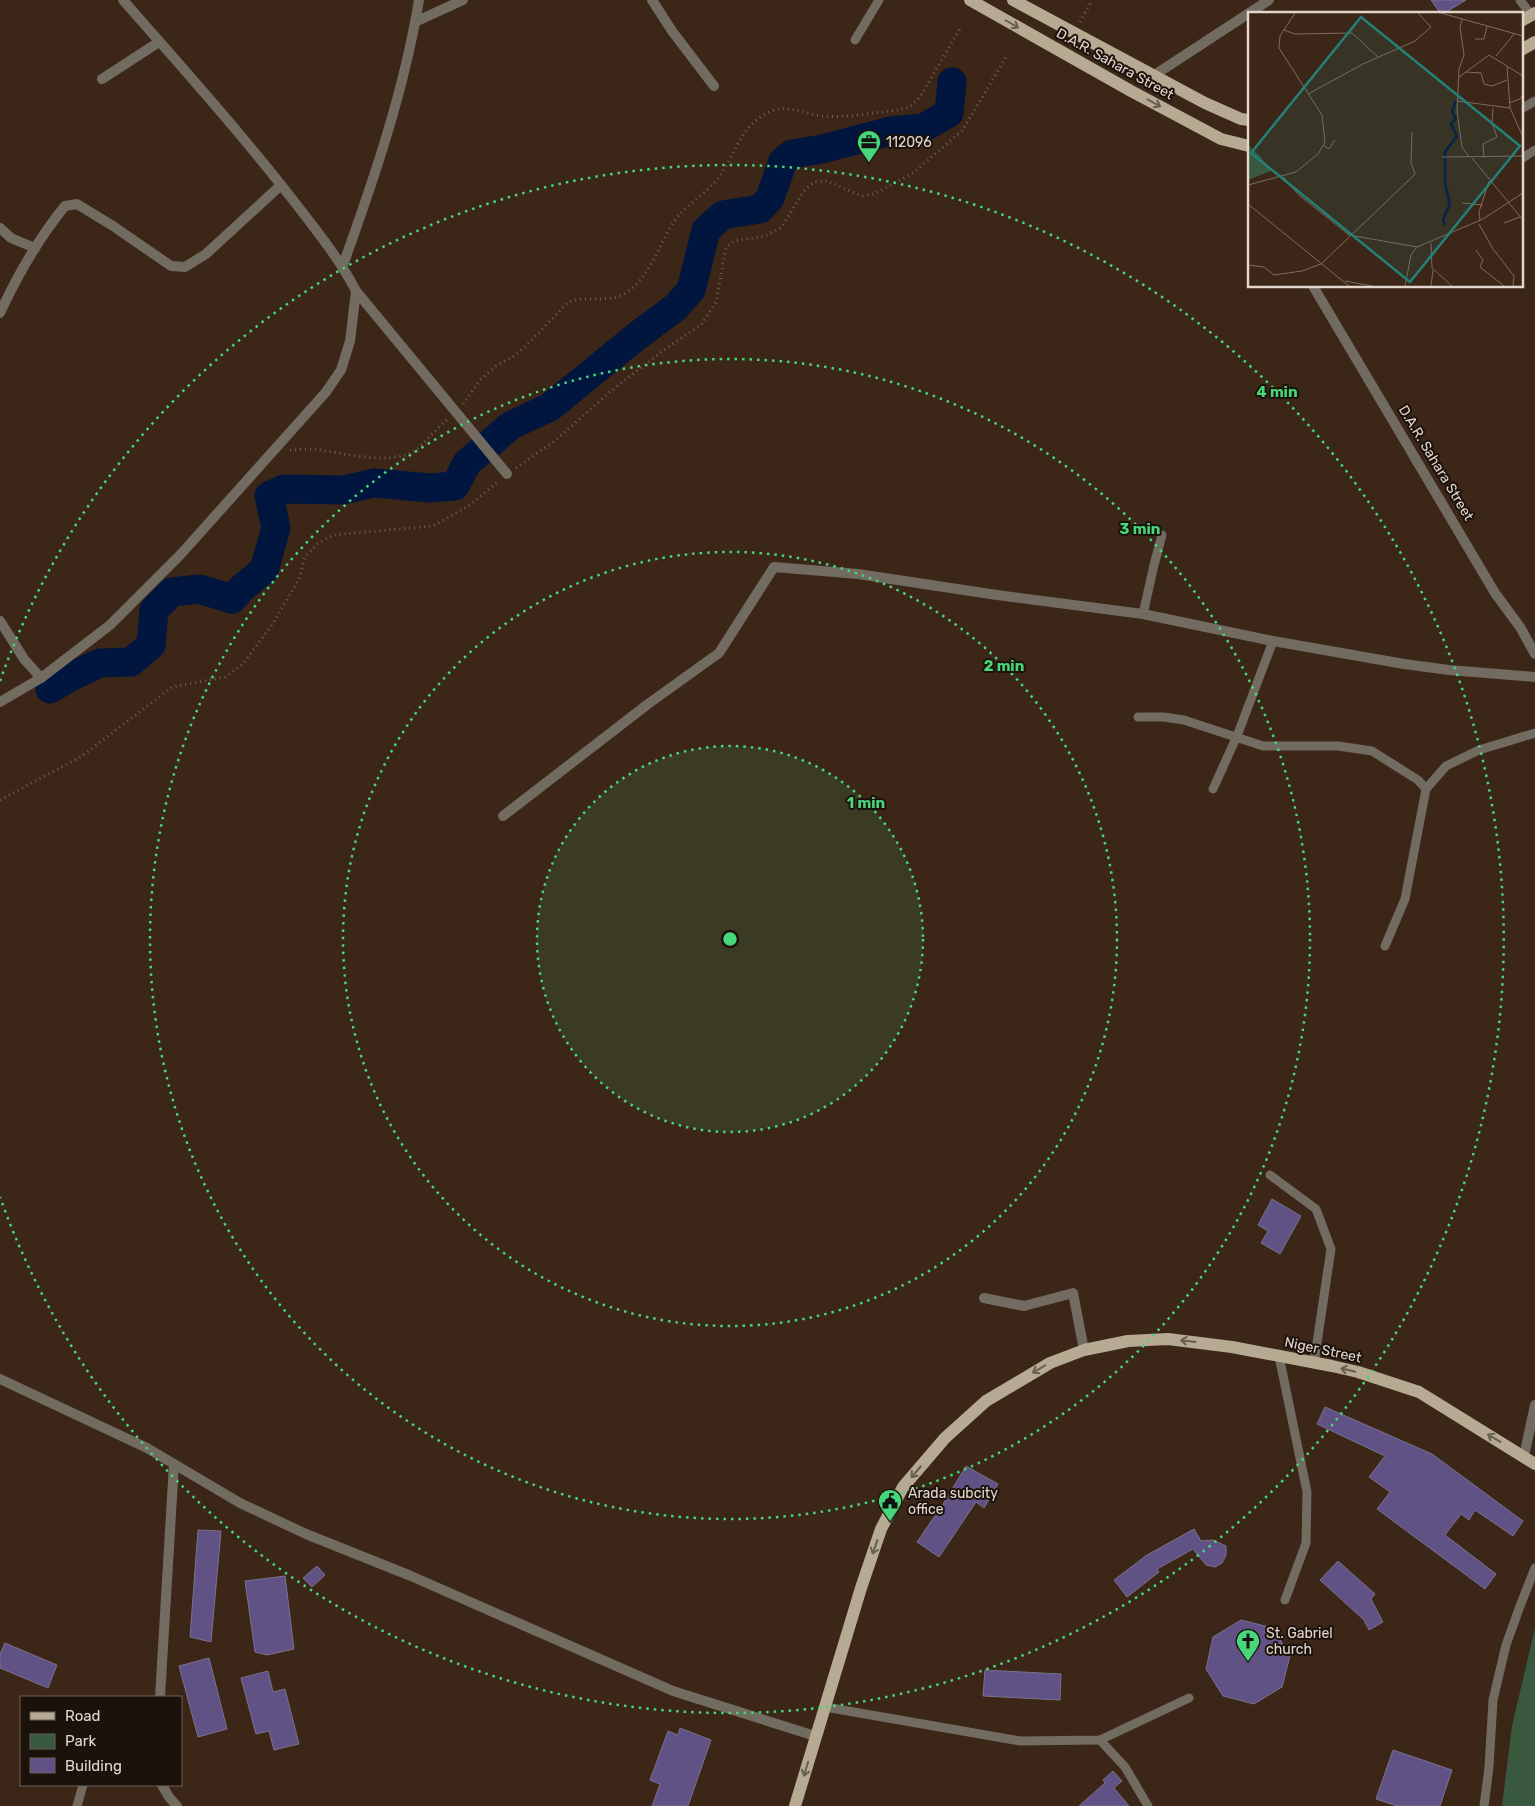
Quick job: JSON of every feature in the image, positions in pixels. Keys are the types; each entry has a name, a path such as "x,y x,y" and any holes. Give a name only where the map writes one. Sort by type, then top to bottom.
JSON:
{"main road":[{"name":"D.A.R. Sahara Street","path":"970,0 1131,91 1221,139 1248,146"},
{"name":"D.A.R. Sahara Street","path":"1013,0 1205,103 1241,119 1248,120"},
{"path":"1522,49 1535,42"},
{"name":"Niger Street","path":"794,1806 881,1529 903,1488 944,1438 986,1401 1050,1363 1084,1350 1128,1341 1168,1339 1232,1347 1358,1372 1419,1392 1535,1464"}],"street":[{"path":"123,0 220,111 281,185 343,265 356,291 508,474"},
{"path":"343,265 374,179 394,111 419,0"},
{"path":"415,22 464,0"},
{"path":"652,0 672,31 714,86"},
{"path":"1251,12 1269,0"},
{"path":"1153,76 1248,14"},
{"path":"102,79 159,42"},
{"path":"0,313 18,274 51,223 65,206 77,204 171,266 185,266 206,254 281,185"},
{"path":"0,228 11,238 35,248"},
{"name":"D.A.R. Sahara Street","path":"1314,288 1495,593 1520,627 1535,654"},
{"path":"0,702 41,678 110,625 182,554 326,392 341,370 350,341 356,291"},
{"path":"503,816 648,704 719,653 774,567 858,574 996,595 1143,614 1273,641 1448,670 1535,677"},
{"path":"0,622 24,659 41,678"},
{"path":"984,1298 1024,1306 1073,1293 1084,1350"},
{"path":"0,1379 148,1448 240,1503 306,1534 411,1576 673,1691 816,1736"},
{"path":"1524,1456 1535,1405"},
{"path":"160,1696 174,1464"},
{"path":"162,1786 168,1797 177,1806"}],"lane":[{"path":"855,40 879,0"},
{"path":"1520,0 1529,16"},
{"path":"1522,108 1535,101"},
{"path":"1522,158 1535,150"},
{"path":"1143,614 1162,535"},
{"path":"1213,789 1237,736 1273,641"},
{"path":"1138,717 1163,717 1184,720 1263,746 1338,746 1372,750 1418,780 1426,789"},
{"path":"1385,946 1405,899 1426,789 1446,766 1479,750 1535,733"},
{"path":"1270,1175 1316,1209 1331,1249 1314,1363"},
{"path":"1279,1356 1307,1492 1306,1543 1285,1600"},
{"path":"1484,1806 1490,1768 1493,1700 1506,1645 1535,1568"},
{"path":"825,1707 1020,1741 1100,1740 1188,1698"},
{"path":"1100,1740 1125,1766 1148,1806"},
{"path":"77,1806 83,1786"}],"path":[{"path":"1073,33 1092,0"},
{"path":"272,451 311,449 378,459 415,451 435,429 456,413 480,380 496,366 514,356 526,346 568,302 576,299 607,299 625,294 643,279 674,221 717,179 748,127 769,112 779,108 828,117 899,110 910,107 920,97 961,27"},
{"path":"0,800 82,756 172,687 225,677 243,664 272,625 299,579 305,557 317,544 333,535 433,526 470,505 508,474 556,440 611,390 701,324 716,302 726,248 734,242 765,236 781,228 804,191 814,182 827,181 862,196 874,194 913,173 962,131 1008,54"}],"green space":[{"path":"1535,1628 1535,1806 1502,1806 1512,1726"}],"building":[{"path":"1431,0 1466,0 1446,12 1440,12"},
{"path":"1272,1199 1301,1216 1280,1254 1261,1243 1268,1231 1258,1225"},
{"path":"1325,1407 1432,1454 1523,1521 1513,1536 1475,1510 1469,1520 1461,1514 1445,1535 1496,1574 1485,1589 1377,1509 1390,1492 1369,1477 1385,1456 1317,1424"},
{"path":"966,1466 998,1484 984,1508 976,1502 939,1557 917,1542"},
{"path":"1194,1529 1201,1541 1213,1540 1226,1546 1226,1555 1222,1563 1215,1567 1206,1565 1193,1549 1157,1569 1159,1572 1127,1597 1114,1580 1147,1555"},
{"path":"198,1530 221,1531 211,1642 190,1637"},
{"path":"1338,1561 1375,1594 1371,1599 1383,1622 1369,1630 1364,1620 1320,1580"},
{"path":"317,1566 325,1575 312,1587 303,1578"},
{"path":"285,1576 294,1649 267,1655 255,1652 245,1581"},
{"name":"St. Gabriel church","path":"1241,1620 1273,1628 1290,1656 1282,1687 1254,1704 1223,1696 1206,1669 1213,1637"},
{"path":"5,1643 57,1665 48,1688 0,1668 0,1654"},
{"path":"209,1658 227,1729 198,1737 179,1666"},
{"path":"985,1670 1061,1674 1060,1700 983,1696"},
{"path":"268,1671 273,1692 285,1689 299,1744 274,1750 269,1731 256,1734 241,1678"},
{"path":"680,1728 711,1740 688,1806 652,1806 660,1784 650,1780 668,1731 678,1735"},
{"path":"1393,1750 1452,1770 1440,1806 1397,1806 1376,1799"},
{"path":"1113,1771 1122,1781 1114,1788 1129,1806 1079,1806 1105,1783 1103,1780"}],"waterway":[{"path":"50,689 100,663 131,662 151,645 154,610 172,592 199,589 232,599 264,570 276,528 269,496 284,489 344,490 374,483 430,488 455,486 467,463 510,426 550,407 637,336 676,307 691,290 706,230 723,215 760,209 770,198 783,161 792,154 822,149 891,131 923,128 949,113 952,82"}],"place":[{"name":"112096","path":"869,163"},
{"name":"Arada subcity office","path":"890,1522"},
{"name":"St. Gabriel church","path":"1248,1662"}]}
